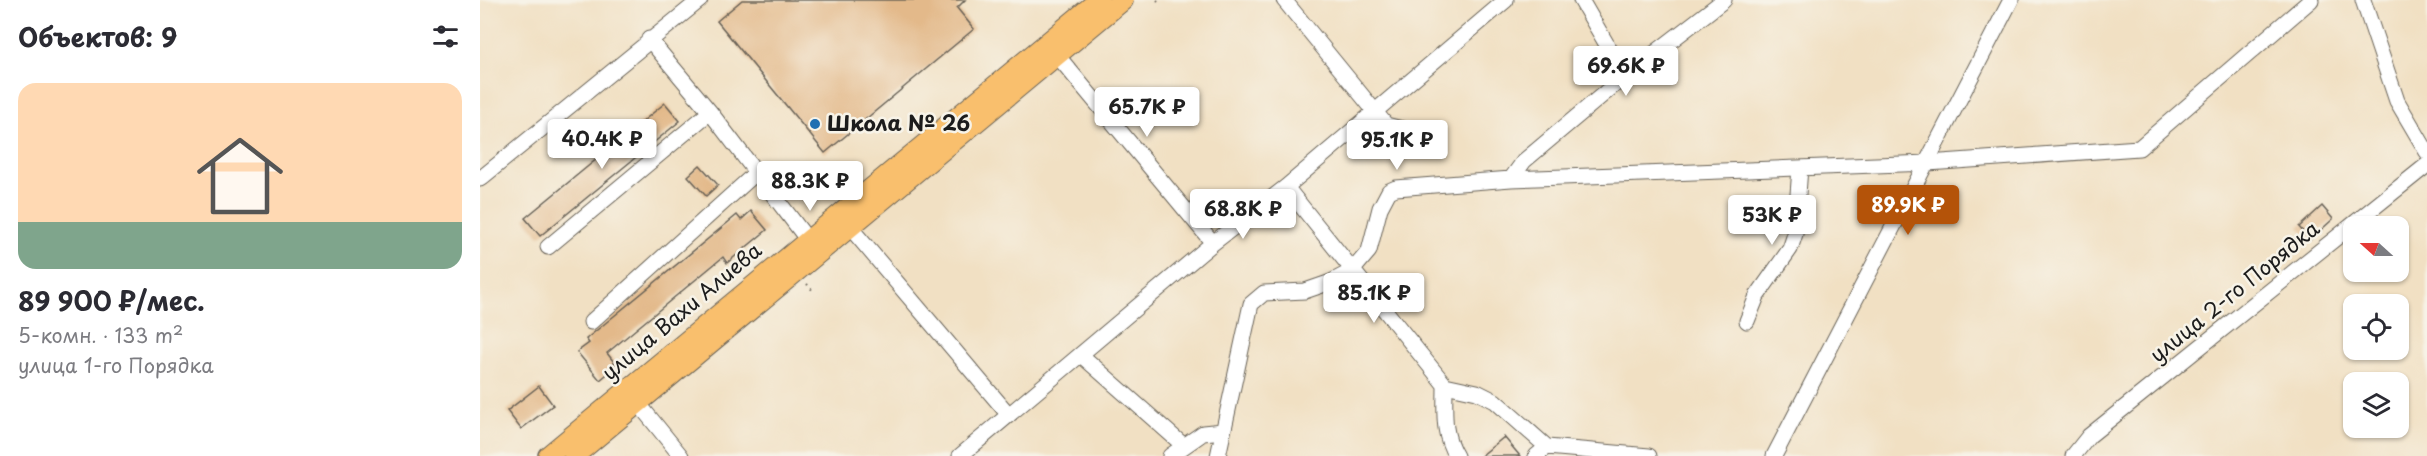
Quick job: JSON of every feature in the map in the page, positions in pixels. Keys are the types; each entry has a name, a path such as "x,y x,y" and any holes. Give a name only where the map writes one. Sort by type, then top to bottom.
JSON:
{"main road":[{"name":"улица Вахи Алиева","path":"548,456 807,239 1099,0"},
{"name":"улица Вахи Алиева","path":"574,456 1123,0"}],"street":[{"path":"480,179 649,39 700,0"},
{"path":"1284,0 1374,113 1393,129 1418,133"},
{"path":"960,456 1213,243 1286,187 1506,0"},
{"path":"1581,0 1625,76"},
{"path":"1511,179 1524,161 1625,76 1724,0"},
{"path":"1774,456 2011,0"},
{"path":"1218,456 1251,304 1264,293 1305,291 1331,282 1352,271 1369,251 1380,208 1389,191 1396,188 1511,179 1928,163 2139,147 2311,0"},
{"path":"2363,0 2397,101 2427,152"},
{"path":"649,39 710,112 807,239"},
{"path":"1056,54 1213,243"},
{"path":"548,247 710,112"},
{"name":"улица 2-го Порядка","path":"2073,456 2089,436 2427,165"},
{"path":"1747,321 1757,296 1790,249 1795,234 1800,168"},
{"path":"591,322 757,172"},
{"path":"1286,187 1445,385 1476,392 1495,401 1542,452 1649,456"},
{"path":"849,226 1010,415"},
{"path":"1081,355 1183,445"},
{"path":"1445,385 1444,427 1449,446 1455,456"},
{"path":"638,403 678,455"},
{"path":"1170,456 1203,433 1223,431"}],"building":[{"path":"742,0 965,0 957,8 974,29 825,153 717,21"},
{"path":"665,103 680,121 540,236 525,218"},
{"path":"700,165 718,185 706,196 688,176"},
{"path":"2322,206 2333,219 2310,240 2299,227"},
{"path":"751,211 767,230 727,263 723,257 607,353 617,366 600,380 577,352 589,343 586,339 737,215 741,220"},
{"path":"539,386 553,405 521,429 507,411"},
{"path":"1504,437 1520,456 1481,456"}],"place":[{"name":"Школа № 26","path":"815,124"}]}
